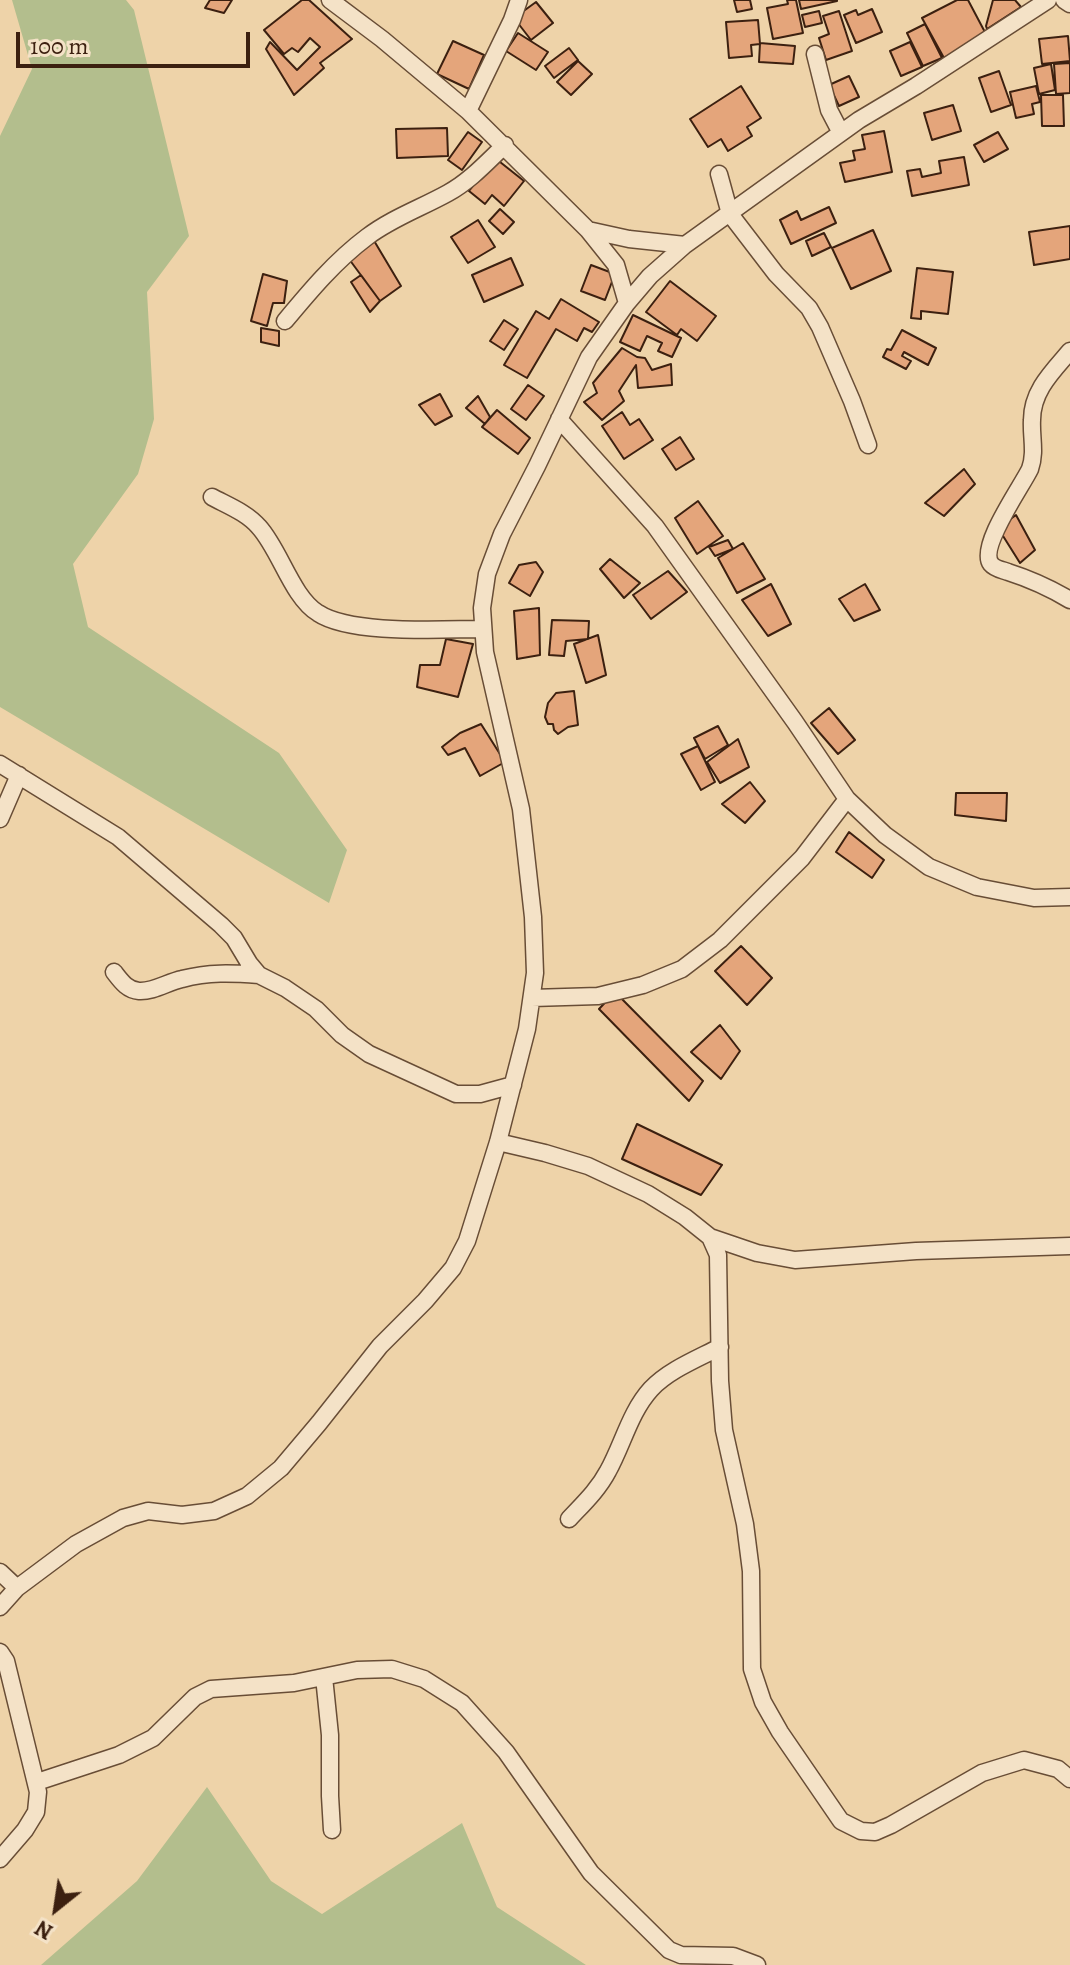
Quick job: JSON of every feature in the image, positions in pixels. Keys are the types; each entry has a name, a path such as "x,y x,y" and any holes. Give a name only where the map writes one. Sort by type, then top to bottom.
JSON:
{"street":[{"path":"330,0 382,39 505,145 588,230 616,265 627,303"},
{"path":"468,111 519,0"},
{"path":"0,1607 17,1588 76,1544 123,1518 148,1511 182,1515 214,1511 247,1496 281,1468 380,1346 453,1268 467,1241 498,1142 527,1029 535,973 533,917 521,809 485,652 483,629 482,608 487,574 502,534 589,357 650,276 685,245 859,120 1048,0"},
{"path":"1064,0 1070,4"},
{"path":"815,54 829,110 841,133"},
{"path":"285,321 325,275 364,239 387,223 463,184 505,145"},
{"path":"719,174 730,214 776,274 809,308 820,327 868,445"},
{"path":"588,230 629,239 685,245"},
{"path":"1070,351 1039,389 1031,419 1034,453 1030,469 1000,522 989,551 991,565 1070,600"},
{"path":"559,419 655,526 847,799 885,835 929,867 977,887 1034,898 1070,897"},
{"path":"212,497 247,515 260,528 295,588 316,613 339,623 383,628 483,629"},
{"path":"0,764 118,837 221,925 234,938 259,975"},
{"path":"0,819 19,775"},
{"path":"532,998 598,996 643,985 682,969 720,940 802,858 847,799"},
{"path":"114,972 126,987 137,991 218,972 259,975 316,1009 342,1035 369,1054 456,1094 480,1094 513,1085"},
{"path":"498,1142 588,1166 648,1194 710,1237 757,1253 795,1260 916,1251 1070,1246"},
{"path":"710,1237 718,1255 724,1430 745,1524 751,1571 752,1669 763,1702 780,1732 841,1821 861,1831 875,1832 982,1773 1024,1760 1058,1769 1070,1779"},
{"path":"569,1519 591,1496 607,1472 636,1409 652,1387 679,1368 720,1347"},
{"path":"0,1572 17,1588"},
{"path":"0,1652 6,1661 38,1792 36,1812 0,1859"},
{"path":"37,1782 119,1755 153,1738 195,1697 211,1689 294,1683 357,1670 392,1669 424,1679 462,1703 506,1752 591,1873 669,1950 681,1955 733,1956 757,1965"},
{"path":"324,1677 330,1735 332,1830"}],"green space":[{"path":"12,0 126,0 134,10 189,236 147,292 154,419 138,474 73,564 88,627 279,753 347,850 329,903 0,707 0,136 32,69"},
{"path":"207,1787 271,1881 322,1914 462,1823 497,1907 586,1965 41,1965 137,1881"}],"building":[{"path":"210,0 232,0 224,13 205,8"},
{"path":"302,0 309,0 352,39 320,63 324,68 294,95 266,49 270,42 297,70 320,47 310,38 298,52 292,48 284,54 264,30"},
{"path":"734,0 750,0 752,9 737,12"},
{"path":"787,0 796,0 803,33 773,39 767,8 788,4"},
{"path":"799,0 837,0 837,1 801,9"},
{"path":"957,0 968,0 987,36 944,58 922,18"},
{"path":"993,0 1015,0 1021,7 987,29 986,26"},
{"path":"536,2 553,23 531,40 514,18"},
{"path":"872,9 882,32 856,43 844,15 856,10 858,15"},
{"path":"819,11 822,23 805,27 802,15"},
{"path":"839,11 852,51 826,60 819,38 829,34 823,16"},
{"path":"758,20 760,44 751,45 752,56 729,58 726,22"},
{"path":"925,24 942,58 923,66 907,33"},
{"path":"518,33 548,52 536,70 506,51"},
{"path":"1068,36 1070,61 1042,64 1039,39"},
{"path":"453,41 484,55 469,89 437,74"},
{"path":"910,42 922,67 901,76 890,51"},
{"path":"760,43 795,46 793,64 759,62"},
{"path":"569,48 578,60 554,78 545,66"},
{"path":"578,61 592,74 571,95 557,82"},
{"path":"1070,63 1070,93 1056,94 1054,64"},
{"path":"1051,64 1055,90 1039,94 1034,68"},
{"path":"999,71 1011,105 991,112 979,78"},
{"path":"849,76 859,97 839,106 829,85"},
{"path":"741,86 761,118 747,127 752,136 728,151 721,139 708,147 690,119"},
{"path":"1036,86 1040,102 1032,104 1034,114 1016,118 1010,92"},
{"path":"1041,95 1063,95 1064,126 1042,126"},
{"path":"953,105 961,131 932,140 924,113"},
{"path":"447,128 448,156 397,158 396,129"},
{"path":"884,131 892,172 845,182 840,163 855,160 853,151 865,149 862,135"},
{"path":"468,132 482,142 462,170 448,160"},
{"path":"998,132 1008,149 984,162 974,145"},
{"path":"964,157 969,185 912,196 907,171 920,169 922,177 941,173 939,161"},
{"path":"495,158 524,181 504,206 492,195 485,204 469,191"},
{"path":"829,207 836,223 791,244 780,220 797,211 801,220"},
{"path":"500,209 514,222 503,234 489,221"},
{"path":"478,220 495,247 468,263 451,237"},
{"path":"1070,226 1070,259 1034,265 1029,232"},
{"path":"873,230 891,271 851,289 832,248"},
{"path":"824,233 831,247 812,256 806,241"},
{"path":"373,239 401,286 380,301 349,259"},
{"path":"511,258 523,285 484,302 472,275"},
{"path":"591,265 615,274 605,300 581,291"},
{"path":"917,268 953,272 948,314 921,311 921,319 911,318"},
{"path":"263,274 287,281 284,303 273,303 267,326 251,321"},
{"path":"361,275 380,301 370,312 351,282"},
{"path":"670,281 716,316 697,341 681,329 677,335 646,312"},
{"path":"561,299 599,322 592,332 584,328 577,341 556,329 527,378 504,365 536,311 549,319"},
{"path":"633,315 681,338 672,357 658,351 662,343 647,336 640,351 620,342"},
{"path":"504,320 518,329 504,350 490,341"},
{"path":"261,328 279,331 279,346 261,342"},
{"path":"902,330 936,348 928,365 904,352 902,356 911,361 906,369 883,357 887,349 891,350"},
{"path":"622,348 645,358 652,370 671,364 672,385 638,388 636,365 619,391 624,401 602,420 584,402 597,393 593,383"},
{"path":"528,385 544,396 526,420 511,409"},
{"path":"440,394 452,416 435,425 419,405"},
{"path":"478,396 490,417 485,424 466,408"},
{"path":"497,410 530,438 518,454 482,427"},
{"path":"622,412 630,425 639,419 653,440 624,459 602,426"},
{"path":"680,437 694,459 676,470 662,449"},
{"path":"964,469 975,484 944,516 925,503"},
{"path":"698,501 723,536 697,554 675,518"},
{"path":"1016,515 1035,550 1020,563 998,528"},
{"path":"728,540 733,549 715,556 709,547"},
{"path":"743,543 765,579 737,593 718,558"},
{"path":"610,559 640,583 624,598 600,569"},
{"path":"536,562 543,572 530,596 509,583 519,565"},
{"path":"668,571 687,592 651,619 633,595"},
{"path":"771,584 791,624 768,636 742,600"},
{"path":"865,584 880,610 854,621 839,599"},
{"path":"539,608 540,655 517,659 514,611"},
{"path":"552,620 589,621 588,639 566,641 564,656 549,655"},
{"path":"598,635 606,675 586,683 574,644"},
{"path":"446,639 473,644 458,697 417,687 420,665 440,665"},
{"path":"574,691 578,725 558,734 545,717 548,703 556,693"},
{"path":"829,708 855,740 838,754 811,723"},
{"path":"481,724 505,762 480,776 465,748 448,755 442,747 460,733"},
{"path":"718,726 728,745 705,759 694,738"},
{"path":"738,739 749,767 720,783 707,762"},
{"path":"698,746 715,782 701,790 681,754"},
{"path":"750,782 765,801 745,823 722,804"},
{"path":"956,793 1007,793 1006,821 955,815"},
{"path":"849,832 884,860 872,878 836,852"},
{"path":"741,946 772,978 747,1005 715,971"},
{"path":"615,992 703,1081 689,1101 599,1009"},
{"path":"720,1025 740,1051 721,1079 691,1052"},
{"path":"637,1124 722,1165 701,1195 622,1159"}]}
